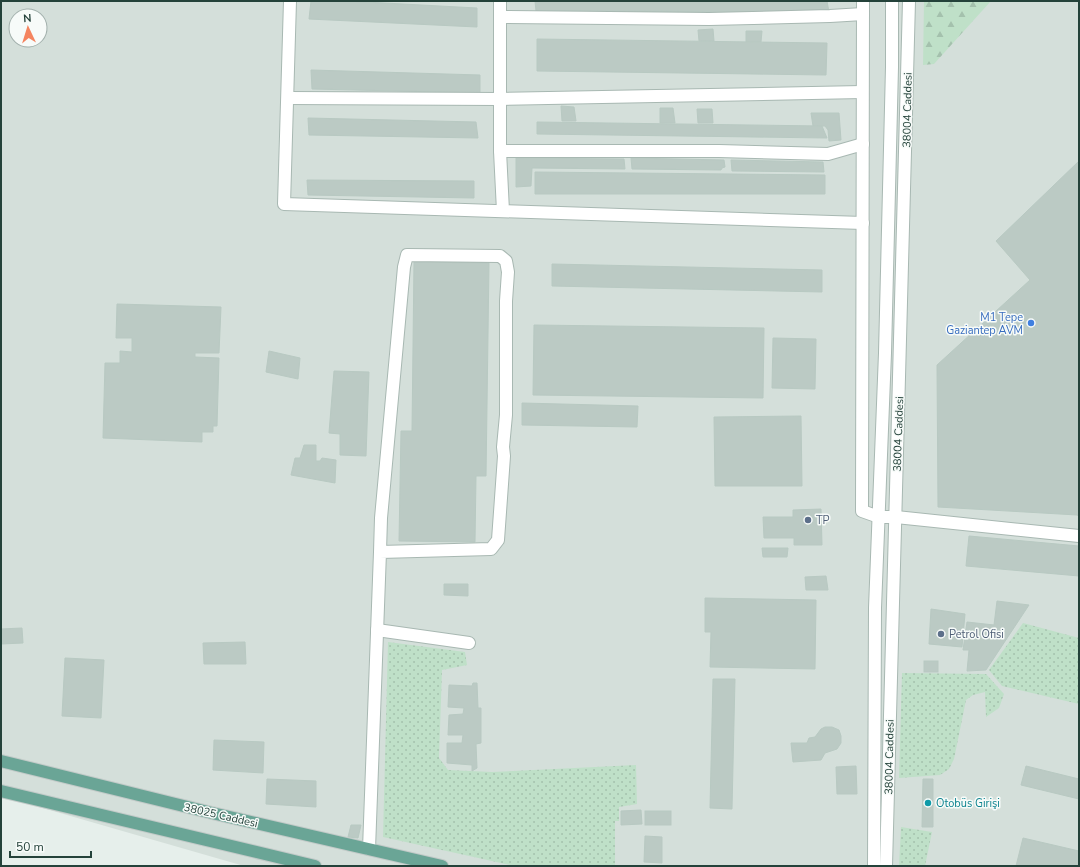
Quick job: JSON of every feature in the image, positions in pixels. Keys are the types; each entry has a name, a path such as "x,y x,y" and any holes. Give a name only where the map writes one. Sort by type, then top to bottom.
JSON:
{"main road":[{"name":"38025 Caddesi","path":"1,760 212,813 442,866"},
{"path":"1,790 315,866"}],"street":[{"path":"290,1 284,204 863,223"},
{"path":"500,1 500,151 503,211"},
{"path":"863,1 862,512 879,517 896,517 1079,536"},
{"name":"38004 Caddesi","path":"874,866 875,608 888,241 892,1"},
{"name":"38004 Caddesi","path":"886,866 909,1"},
{"path":"501,17 709,19 863,14"},
{"path":"288,98 500,99 862,92"},
{"path":"500,151 719,151 828,154 863,144"},
{"path":"888,241 903,243"},
{"path":"369,849 377,630 380,552 382,510 404,267 407,255 500,256 506,261 508,272 506,301 506,415 498,540 491,549 380,552"},
{"path":"377,630 469,643"}],"shaded area":[{"path":"1,1 1079,1 1079,866 244,866 1,796"}],"green space":[{"path":"924,1 991,1 934,64 923,65"},
{"path":"1023,623 1079,638 1079,704 1002,686 989,670"},
{"path":"388,642 465,652 467,665 442,670 439,758 448,770 492,772 636,765 637,804 619,807 619,821 615,821 615,866 515,866 383,837"},
{"path":"902,673 986,674 1004,694 999,708 986,717 985,692 973,695 966,700 954,759 949,769 940,775 899,778"},
{"path":"901,827 932,832 925,866 899,866"}],"building":[{"path":"311,1 347,1 477,8 477,27 309,19"},
{"path":"535,1 827,1 829,12 536,11"},
{"path":"713,29 714,41 699,41 698,30"},
{"path":"746,31 762,31 761,42 746,42"},
{"path":"537,39 827,43 826,75 537,71"},
{"path":"311,70 480,75 480,93 312,89"},
{"path":"561,106 574,107 576,121 562,121"},
{"path":"660,108 673,108 675,123 660,123"},
{"path":"697,109 712,109 713,123 698,123"},
{"path":"811,113 839,113 841,140 829,141 828,130 825,126 813,126"},
{"path":"308,118 476,122 478,138 309,135"},
{"path":"537,122 822,126 827,138 537,134"},
{"path":"516,158 624,159 625,169 532,168 531,186 516,187"},
{"path":"631,158 724,160 725,167 721,170 632,169"},
{"path":"731,160 823,162 824,172 732,171"},
{"name":"M1 Tepe Gaziantep AVM","path":"1079,161 1079,516 938,507 937,365 1030,280 996,241"},
{"path":"535,172 825,175 825,194 535,194"},
{"path":"307,180 474,181 474,198 308,195"},
{"path":"414,262 489,263 486,476 476,476 475,542 399,541 401,431 412,431"},
{"path":"552,264 822,270 822,292 552,286"},
{"path":"117,304 221,307 219,353 195,353 195,357 219,358 217,426 213,426 213,432 202,432 202,442 103,438 105,363 120,363 120,351 132,352 132,338 116,338"},
{"path":"534,325 764,328 763,398 533,395"},
{"path":"773,338 816,339 815,389 772,388"},
{"path":"269,351 300,358 298,379 266,372"},
{"path":"334,371 369,372 366,456 340,455 340,434 329,433"},
{"path":"522,403 638,406 637,427 522,425"},
{"path":"801,416 802,486 715,486 714,417"},
{"path":"304,445 316,445 316,461 320,461 322,458 336,460 335,483 291,475 295,458 300,458"},
{"path":"821,509 822,545 794,545 794,538 764,538 763,517 793,517 793,510"},
{"path":"969,536 1079,546 1079,576 966,566"},
{"path":"762,548 788,548 787,557 763,557"},
{"path":"826,576 828,590 806,590 805,577"},
{"path":"444,584 468,584 468,596 444,595"},
{"path":"705,598 816,600 815,669 710,667 711,632 705,632"},
{"path":"997,601 1029,605 986,670 967,671 969,650 963,650 967,622 994,625"},
{"path":"931,609 965,614 962,647 929,644"},
{"path":"22,628 23,643 1,644 1,629"},
{"path":"245,642 246,664 204,664 203,643"},
{"path":"65,658 104,660 101,718 62,716"},
{"path":"924,661 938,661 938,672 924,672"},
{"path":"713,679 735,679 732,809 710,808"},
{"path":"473,683 477,683 478,708 481,708 481,743 476,744 477,768 472,771 472,765 447,763 447,743 462,743 463,735 448,735 449,715 463,714 464,708 448,707 449,685 472,686"},
{"path":"825,727 832,727 839,730 841,743 837,749 825,753 821,760 793,762 791,743 807,743 809,738 815,737 821,729"},
{"path":"214,740 264,742 263,773 213,770"},
{"path":"856,766 857,794 837,794 836,767"},
{"path":"1026,766 1079,779 1079,799 1021,785"},
{"path":"267,779 316,781 316,807 266,804"},
{"name":"Otobüs Girişi","path":"923,779 933,779 933,827 922,827"},
{"path":"641,810 642,824 621,825 621,811"},
{"path":"645,811 671,811 671,825 645,825"},
{"path":"351,825 361,825 358,838 348,837"},
{"path":"645,836 662,837 662,863 644,862"},
{"path":"1023,838 1079,851 1079,866 1016,866"}],"place":[{"name":"M1 Tepe Gaziantep AVM","path":"1031,323"},
{"name":"TP","path":"808,520"},
{"name":"Petrol Ofisi","path":"941,634"},
{"name":"Otobüs Girişi","path":"928,803"}]}
